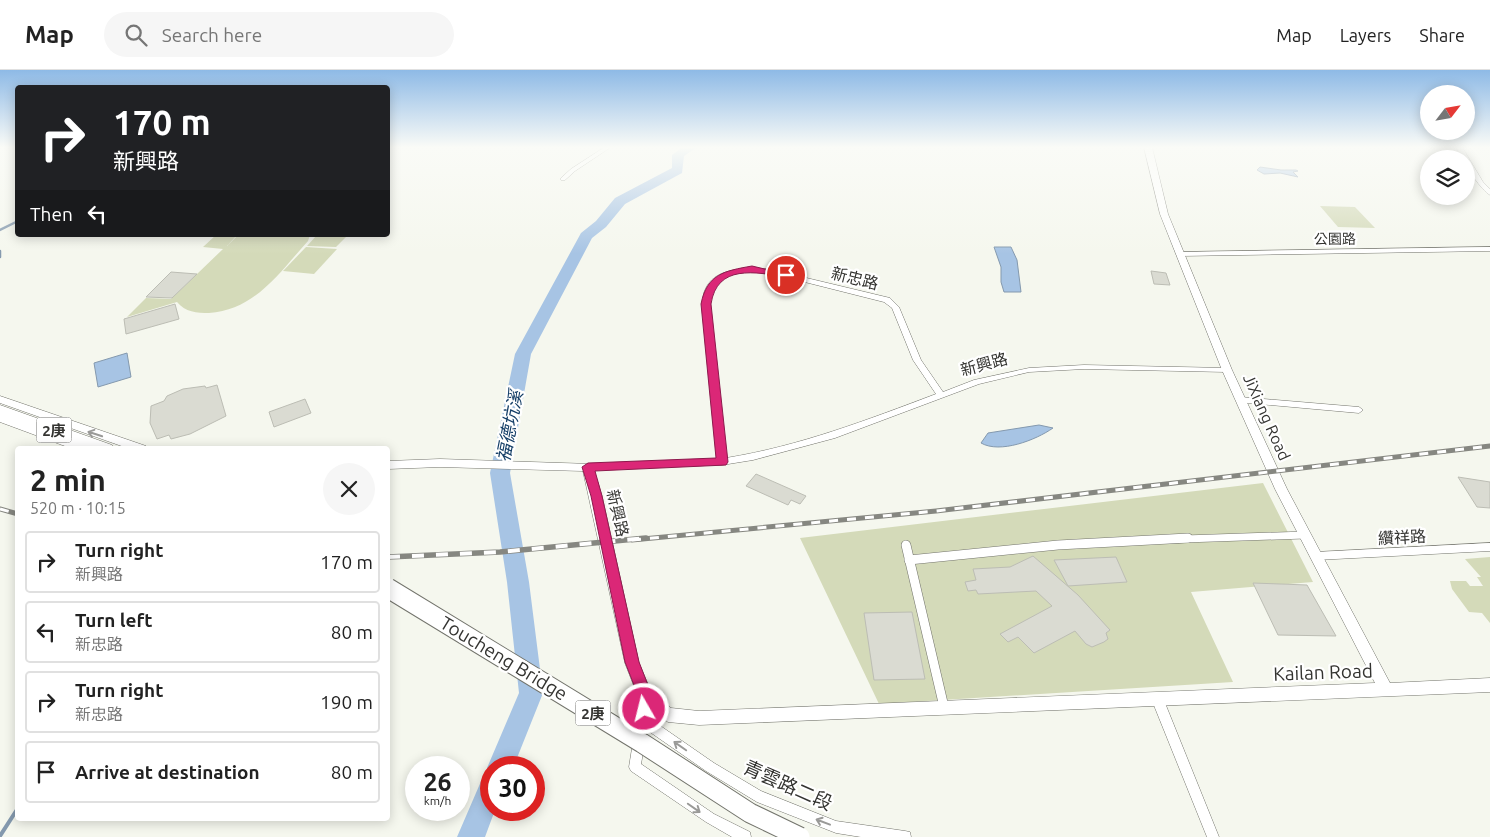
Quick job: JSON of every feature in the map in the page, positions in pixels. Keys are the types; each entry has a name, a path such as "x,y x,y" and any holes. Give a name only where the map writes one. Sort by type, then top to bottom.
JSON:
{"main road":[{"name":"2庚","path":"0,410 100,446"},
{"name":"Toucheng Bridge","path":"390,589 642,743 750,814 800,837"}],"street":[{"name":"JiXiang Road","path":"1157,183 1164,214 1226,370 1281,489 1386,690"},
{"name":"公園路","path":"1180,254 1490,249"},
{"name":"新忠路","path":"722,462 706,304 708,289 720,278 734,272 752,269 769,271 887,300 895,307 917,360 941,395"},
{"name":"新興路","path":"646,698 632,662 588,467 722,462 753,457 832,436 977,382 1029,370 1084,367 1226,370"},
{"path":"0,399 133,446"},
{"path":"1240,400 1359,410"},
{"path":"0,418 77,446"},
{"path":"390,465 454,464 588,467"},
{"path":"909,560 988,549 1104,541 1305,535"},
{"path":"906,546 944,707"},
{"name":"纘祥路","path":"1316,556 1490,548"},
{"name":"Kailan Road","path":"1157,698 1490,685"},
{"path":"745,837 710,818 635,767 646,698 668,715 699,718 1157,698 1213,837"},
{"name":"青雲路二段","path":"642,720 710,767 757,796 836,827 905,837"}],"green space":[{"path":"1320,206 1355,207 1375,228 1338,227"},
{"path":"214,237 235,237 227,246 236,237 309,237 308,241 265,288 240,305 225,310 205,313 187,310 177,302 127,317 146,298 171,299 223,249 203,247"},
{"path":"315,237 346,237 336,247 307,246"},
{"path":"306,247 337,249 314,274 283,271"},
{"path":"1263,483 1313,582 1191,592 1233,682 879,704 800,538"},
{"path":"1490,557 1490,623 1482,613 1469,612 1452,589 1450,581 1466,581 1470,586 1483,586 1477,577 1481,577 1465,559"}],"water":[{"path":"994,247 1011,247 1017,260 1021,292 1004,292 1001,282 1001,267"},
{"path":"127,353 131,377 98,387 94,363"},
{"path":"1039,425 1053,428 1046,433 1018,444 998,447 981,443 988,433"}],"building":[{"path":"1151,271 1166,273 1170,285 1154,284"},
{"path":"171,272 197,274 172,298 146,297"},
{"path":"175,304 179,319 126,334 124,319"},
{"path":"217,385 226,416 190,434 171,439 169,435 157,439 150,423 151,406 164,401 167,396 183,389 205,386 206,388"},
{"path":"305,399 311,413 274,427 269,412"},
{"path":"756,474 806,496 800,504 791,500 788,505 746,486"},
{"path":"1458,477 1490,482 1490,508 1477,507"},
{"path":"1033,556 1078,595 1110,630 1106,633 1108,639 1092,647 1086,644 1075,631 1034,653 1018,637 1008,642 1000,634 1052,606 1036,591 978,594 976,590 968,591 965,582 976,580 973,569 1010,567"},
{"path":"1116,557 1127,582 1068,586 1054,560"},
{"path":"1253,583 1307,585 1336,636 1278,635"},
{"path":"912,612 925,679 874,680 864,613"}],"waterway":[{"name":"福德坑溪","path":"505,756 531,693 518,582 500,473 523,354 586,236 601,224 620,201 654,183"},
{"path":"0,230 15,222"},
{"path":"0,251 0,257"},
{"path":"0,836 15,813"},
{"name":"福德坑溪","path":"471,837 480,815"}],"railway":[{"path":"632,540 936,511 1490,446"},
{"path":"0,509 15,513"},
{"path":"390,557 500,552 646,538"}],"route":[{"path":"644,709 646,698 632,662 608,548 588,467 662,466 722,462 706,304 708,289 720,278 734,272 752,269 786,275"}]}
